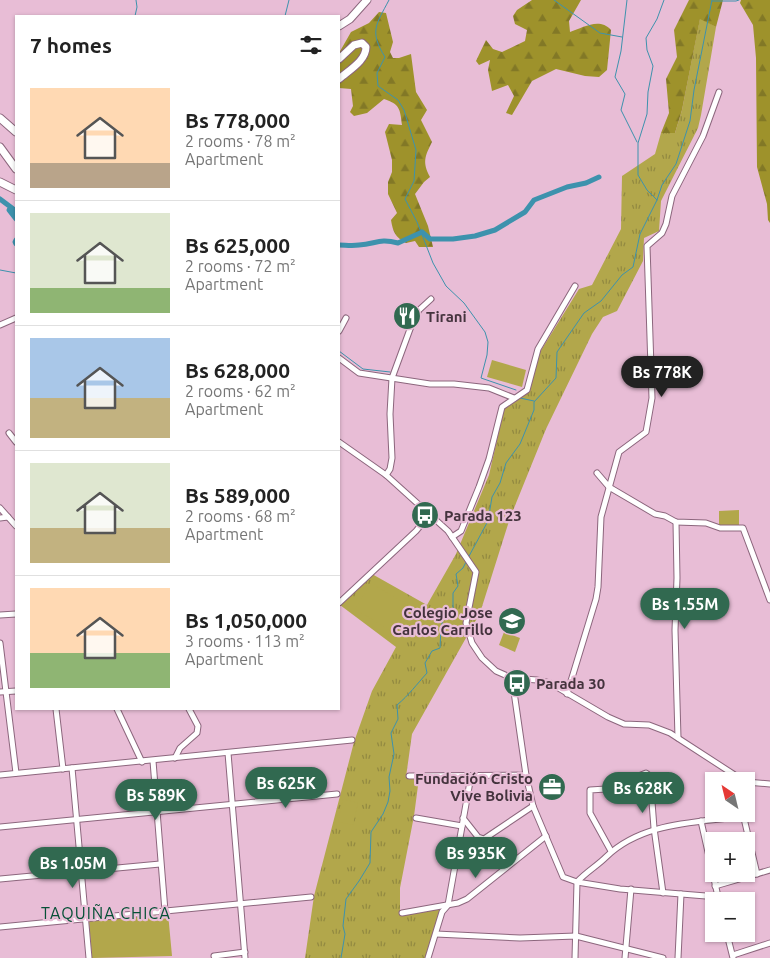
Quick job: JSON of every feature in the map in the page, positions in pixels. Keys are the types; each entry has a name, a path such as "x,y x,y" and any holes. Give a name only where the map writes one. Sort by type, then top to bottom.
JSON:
{"street":[{"path":"340,25 350,19 367,0"},
{"path":"340,58 354,45 362,42 366,47 366,52 360,62 340,78"},
{"path":"567,694 596,599 601,517 619,452 646,432 652,398 647,246 662,233 666,224 672,196 703,136 719,92"},
{"path":"0,118 15,131"},
{"path":"0,147 15,168"},
{"path":"0,182 15,190"},
{"path":"452,537 462,531 479,487 489,459 502,407 526,390 538,349 575,286"},
{"path":"386,475 390,469 392,458 390,414 392,378 413,321 419,310 431,299"},
{"path":"0,325 15,318"},
{"path":"340,329 346,318"},
{"path":"340,359 359,373 430,384 454,384 489,388 514,398"},
{"path":"10,433 15,440"},
{"path":"340,443 386,475 430,514 448,531 473,566 476,578 466,623 472,643 482,658 496,671 512,678 537,680 550,684 624,724 649,725 670,732 730,772"},
{"path":"597,474 609,487 655,514 665,516 676,522 706,523 720,528 743,528 770,600"},
{"path":"0,508 15,525"},
{"path":"340,602 405,542 430,514"},
{"path":"0,518 8,517"},
{"path":"676,522 675,630 678,738"},
{"path":"0,615 15,614"},
{"path":"0,643 3,692 16,774"},
{"path":"512,678 532,806 563,877 578,882 631,890 705,897"},
{"path":"56,710 63,769"},
{"path":"117,710 142,762"},
{"path":"175,758 180,748 197,733 198,726 190,710"},
{"path":"0,775 228,754 352,740"},
{"path":"214,956 245,955 228,754"},
{"path":"153,760 165,911"},
{"path":"72,768 78,818 89,958"},
{"path":"611,851 590,813 590,790 606,789 646,773 650,776 654,828 663,893"},
{"path":"410,776 526,775"},
{"path":"428,958 442,912 448,905 471,776"},
{"path":"755,783 770,784"},
{"path":"0,827 337,794"},
{"path":"463,818 478,837 484,839 532,806"},
{"path":"416,818 462,826"},
{"path":"701,821 716,892"},
{"path":"575,958 578,882 585,873 611,851 639,834 654,828 705,821"},
{"path":"745,822 757,874"},
{"path":"402,913 448,905 466,899 546,836"},
{"path":"0,879 160,864"},
{"path":"715,886 770,870"},
{"path":"625,958 631,890"},
{"path":"678,958 680,894"},
{"path":"0,927 311,897"},
{"path":"436,934 520,938 576,936 663,958"},
{"path":"729,942 733,956 770,943"}],"green space":[{"path":"532,0 581,0 569,21 570,32 596,24 606,26 611,30 607,70 599,77 585,76 556,69 532,81 512,115 506,113 514,96 508,85 492,91 488,70 490,60 479,65 476,61 486,40 493,49 502,52 525,41 527,30 515,24 513,16 517,10"},
{"path":"689,0 723,0 716,27 700,19 682,110 675,133 661,133 669,113 666,79 677,57 674,30"},
{"path":"741,0 770,0 770,223 757,167 756,58 753,25 740,3"},
{"path":"379,12 386,13 393,42 390,52 393,58 411,54 416,92 427,110 421,120 432,142 425,159 430,177 415,194 428,226 433,247 419,247 415,241 406,243 399,239 393,228 391,220 397,213 388,194 392,160 385,132 389,124 402,125 398,108 393,103 384,99 367,113 354,116 350,112 353,106 351,89 340,88 340,51 351,32 369,23"},
{"path":"700,18 716,27 701,115 698,128 661,201 659,231 644,238 643,261 617,311 603,317 592,334 546,429 510,518 480,613 412,734 406,777 419,778 414,816 400,888 400,916 442,908 425,958 305,958 314,896 354,742 372,691 396,647 340,605 372,574 427,605 456,554 489,475 504,409 528,393 540,352 579,289 592,285 621,229 622,176 655,154 661,133 675,133 682,110"},
{"path":"492,360 526,370 522,387 487,377"},
{"path":"739,510 739,525 719,525 719,511"},
{"path":"371,583 422,614 406,640 355,609"},
{"path":"504,632 520,638 515,652 499,645"},
{"path":"343,799 358,803 353,825 338,822"},
{"path":"168,913 172,956 92,958 89,921"}],"waterway":[{"path":"135,15 136,0"},
{"path":"285,15 289,0"},
{"path":"389,0 376,28 377,41 385,57 377,73 378,86 398,100 404,110 416,150 414,181 405,199 417,222 433,263 446,286 464,303 485,332 488,342 487,355 481,378 516,390"},
{"path":"554,0 600,33 622,37"},
{"path":"627,0 621,51 615,77 625,94 621,110 637,142"},
{"path":"657,200 647,190 638,175 638,143 647,114 648,92 653,66 647,50 646,38 657,19 664,0"},
{"path":"468,558 488,521 492,497 500,483 506,463 520,444 534,410 534,402 556,378 557,352 584,313 601,301 622,275 633,267 640,234 657,200 662,185 676,164 690,121 694,90 712,0"},
{"path":"712,1 739,0"},
{"path":"422,232 430,239 453,239 475,236 495,230 525,212 534,200 599,177"},
{"path":"0,199 15,210"},
{"path":"15,211 9,210 15,218"},
{"path":"340,245 356,245 382,241 398,243 420,233"},
{"path":"0,270 15,273"},
{"path":"340,352 363,369 390,372"},
{"path":"520,398 534,401"},
{"path":"341,958 345,934 343,926 346,899 370,863 371,832 383,814 388,802 390,791 389,777 394,754 391,733 398,719 397,705 427,673 425,663 432,651 440,648 441,627 444,616 453,610 453,593 458,586 456,574 463,568 466,562"}],"place":[{"name":"Tirani","path":"407,316"},
{"name":"Parada 123","path":"425,515"},
{"name":"Colegio Jose Carlos Carrillo","path":"512,621"},
{"name":"Parada 30","path":"517,683"},
{"name":"Fundación Cristo Vive Bolivia","path":"552,787"}],"district":[{"name":"TAQUIÑA CHICA","path":"106,913"}]}
